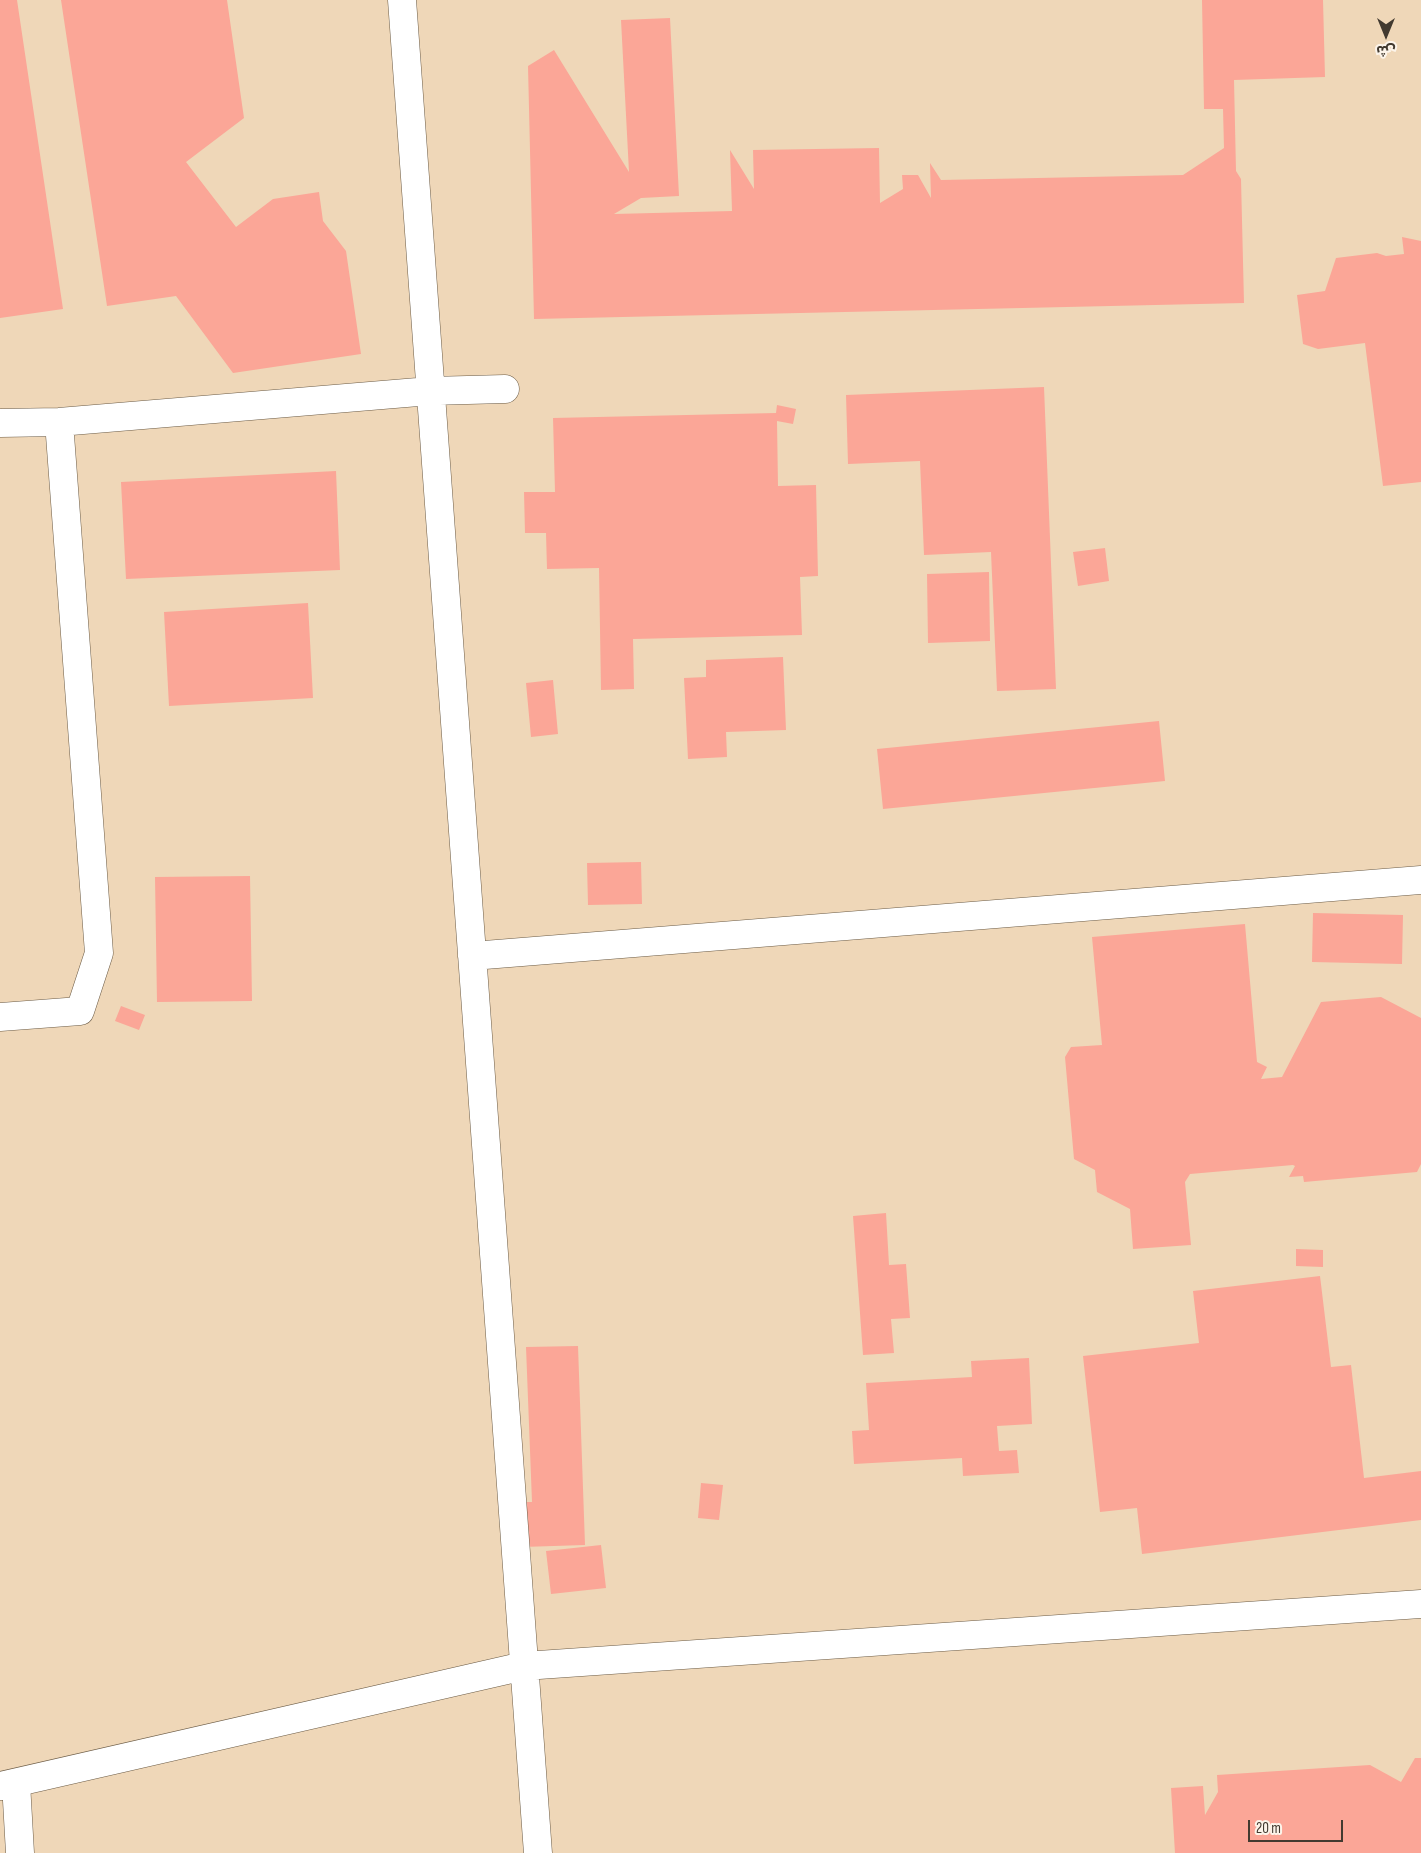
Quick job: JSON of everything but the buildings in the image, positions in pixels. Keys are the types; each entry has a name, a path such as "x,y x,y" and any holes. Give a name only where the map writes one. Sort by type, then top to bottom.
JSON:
{"lane":[{"path":"402,0 538,1853"},
{"path":"0,423 59,422 430,391 505,389"},
{"path":"0,1017 80,1011 99,953 59,422"},
{"path":"472,956 1421,880"},
{"path":"20,1853 8,1784 524,1666 1421,1604"}],"shaded area":[{"path":"0,0 1421,0 1421,1853 0,1853"}]}
